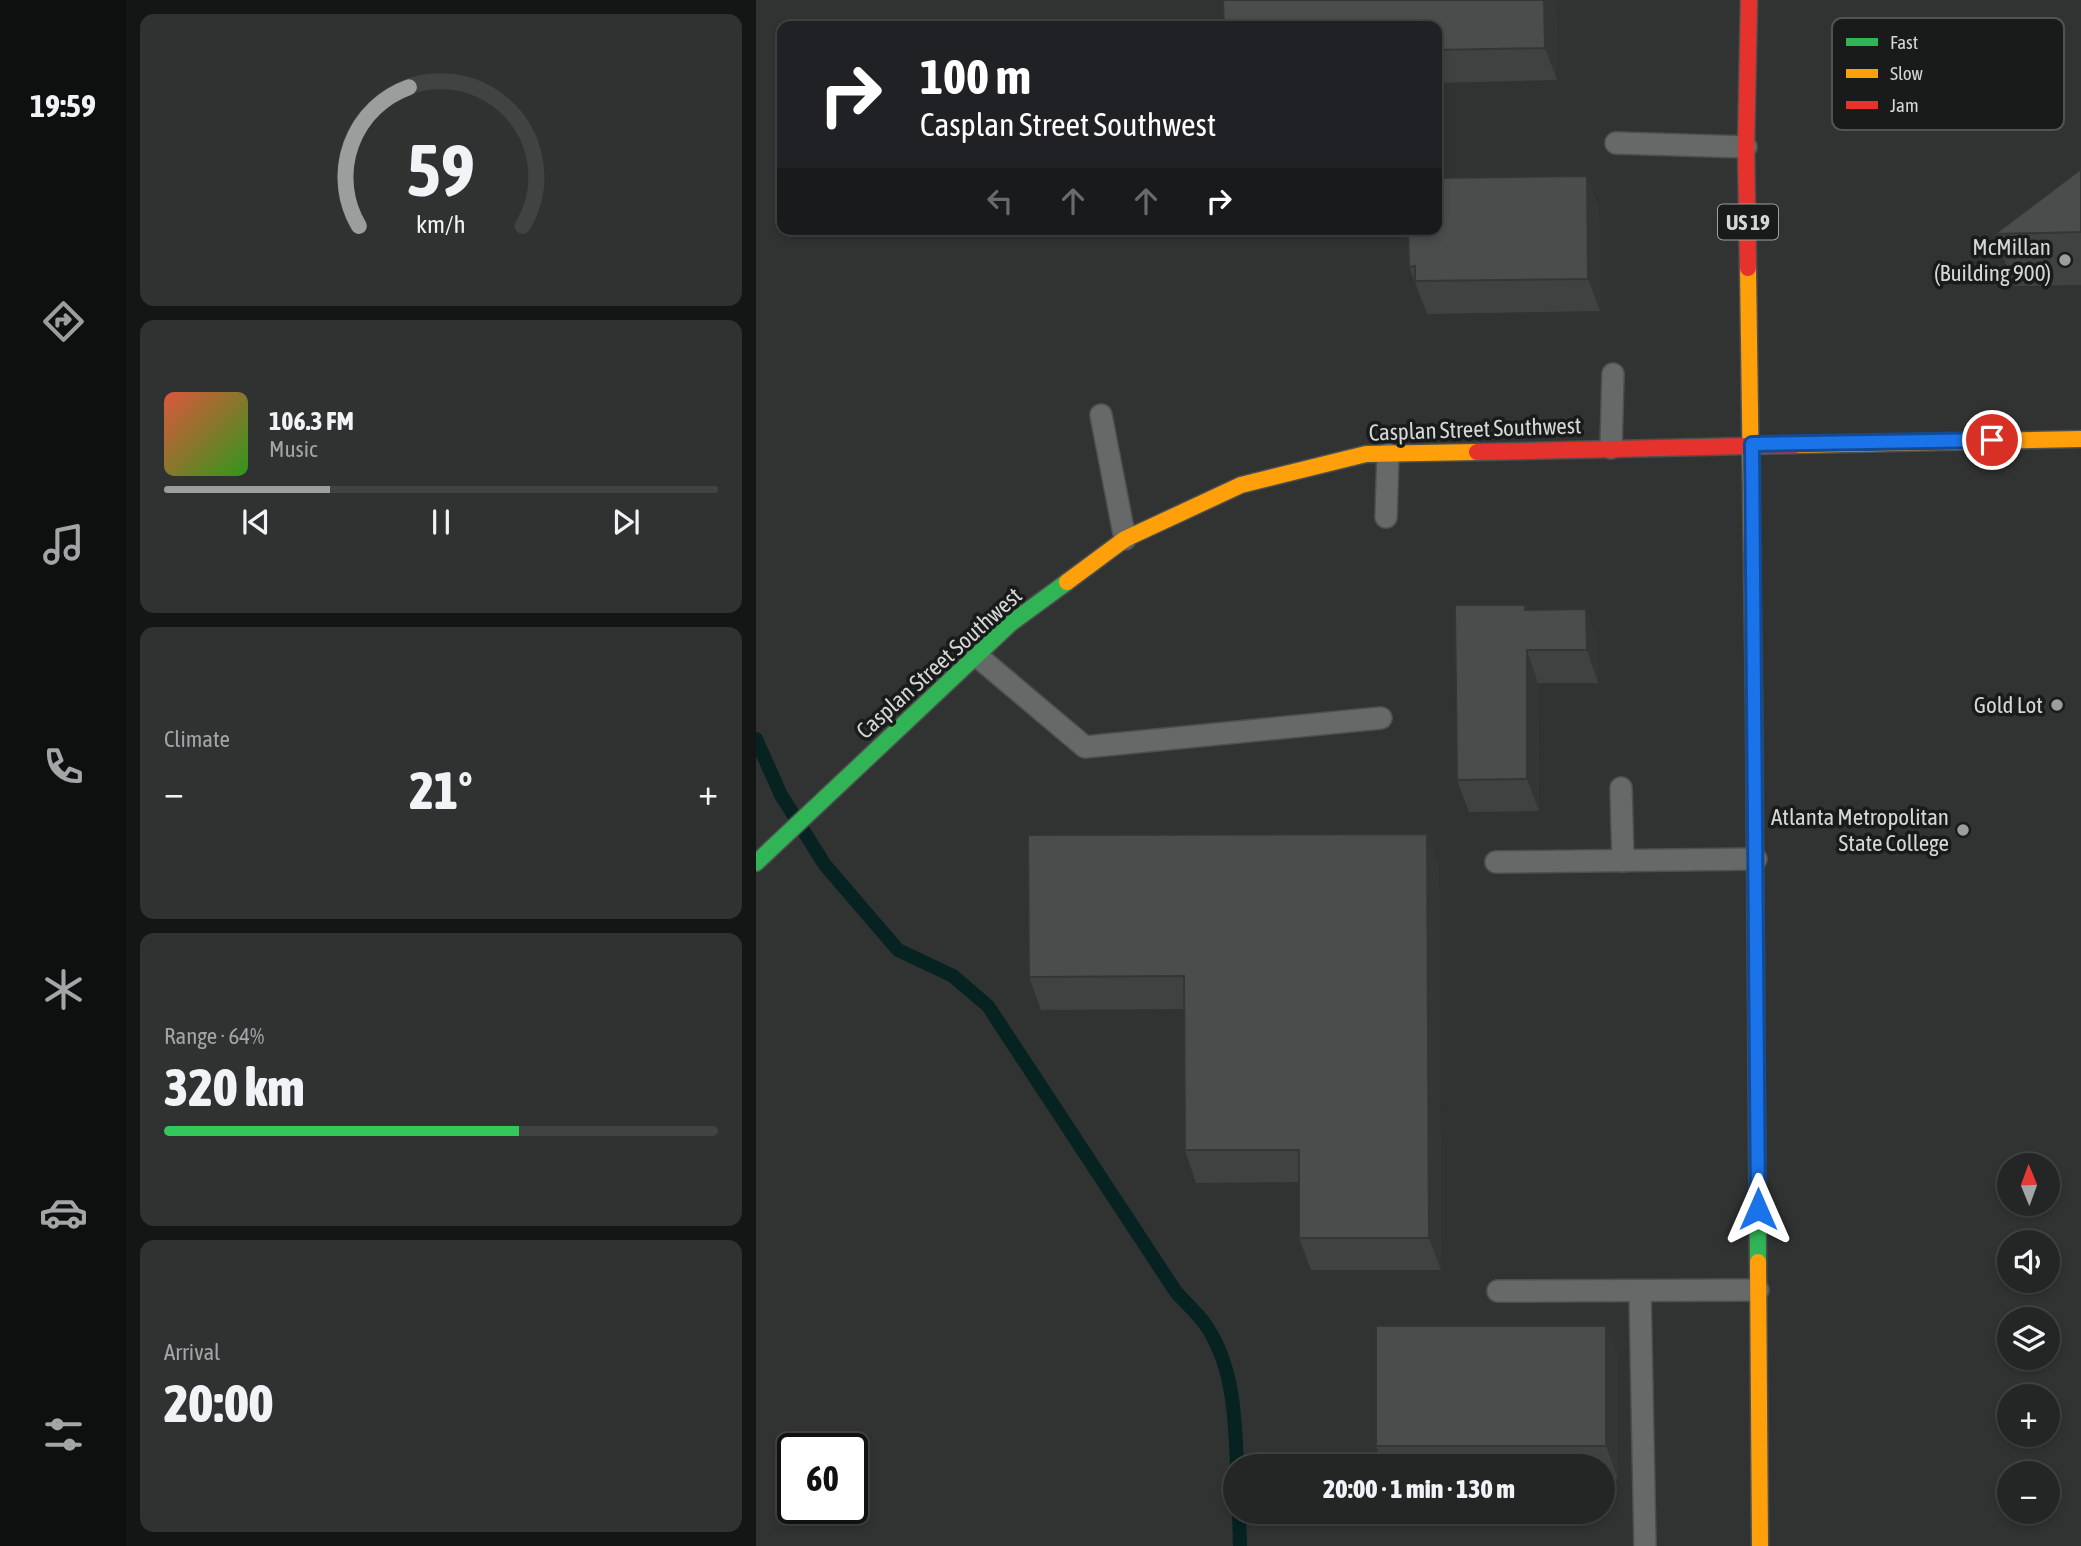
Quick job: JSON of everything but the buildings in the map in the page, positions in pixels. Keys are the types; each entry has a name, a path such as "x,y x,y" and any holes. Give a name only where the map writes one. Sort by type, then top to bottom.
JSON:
{"main road":[{"name":"US 19","path":"1749,0 1746,146 1752,444 1760,1546"},
{"name":"Casplan Street Southwest","path":"756,863 1012,623 1125,539 1241,485 1366,454 2081,439"}],"lane":[{"path":"1616,143 1746,146"},
{"path":"1611,447 1614,374"},
{"path":"1101,415 1125,539"},
{"path":"1386,517 1388,454"},
{"path":"976,656 1085,747 1381,718"},
{"path":"1621,789 1623,861"},
{"path":"1496,862 1756,859"},
{"path":"1499,1291 1758,1290"},
{"path":"1640,1291 1646,1546"}],"waterway":[{"path":"756,739 781,795 825,865 898,950 953,976 988,1006 1176,1292 1205,1324 1215,1340 1227,1375 1234,1411 1236,1454"},
{"path":"1239,1524 1240,1546"}],"traffic: fast":[{"path":"756,863 1011,623 1067,582"},
{"path":"1754,705 1758,1262"}],"traffic: slow":[{"path":"1748,268 1754,705"},
{"path":"1795,445 2081,439"},
{"path":"1067,582 1125,539 1241,485 1366,454 1477,452"},
{"path":"1758,1262 1760,1546"}],"traffic: jam":[{"path":"1748,268 1746,147 1749,0"},
{"path":"1477,452 1795,445"}],"place":[{"name":"McMillan (Building 900)","path":"2065,260"},
{"name":"Gold Lot","path":"2057,705"},
{"name":"Atlanta Metropolitan State College","path":"1963,830"}],"route":[{"path":"1758,1209 1752,444 1992,440"}]}
